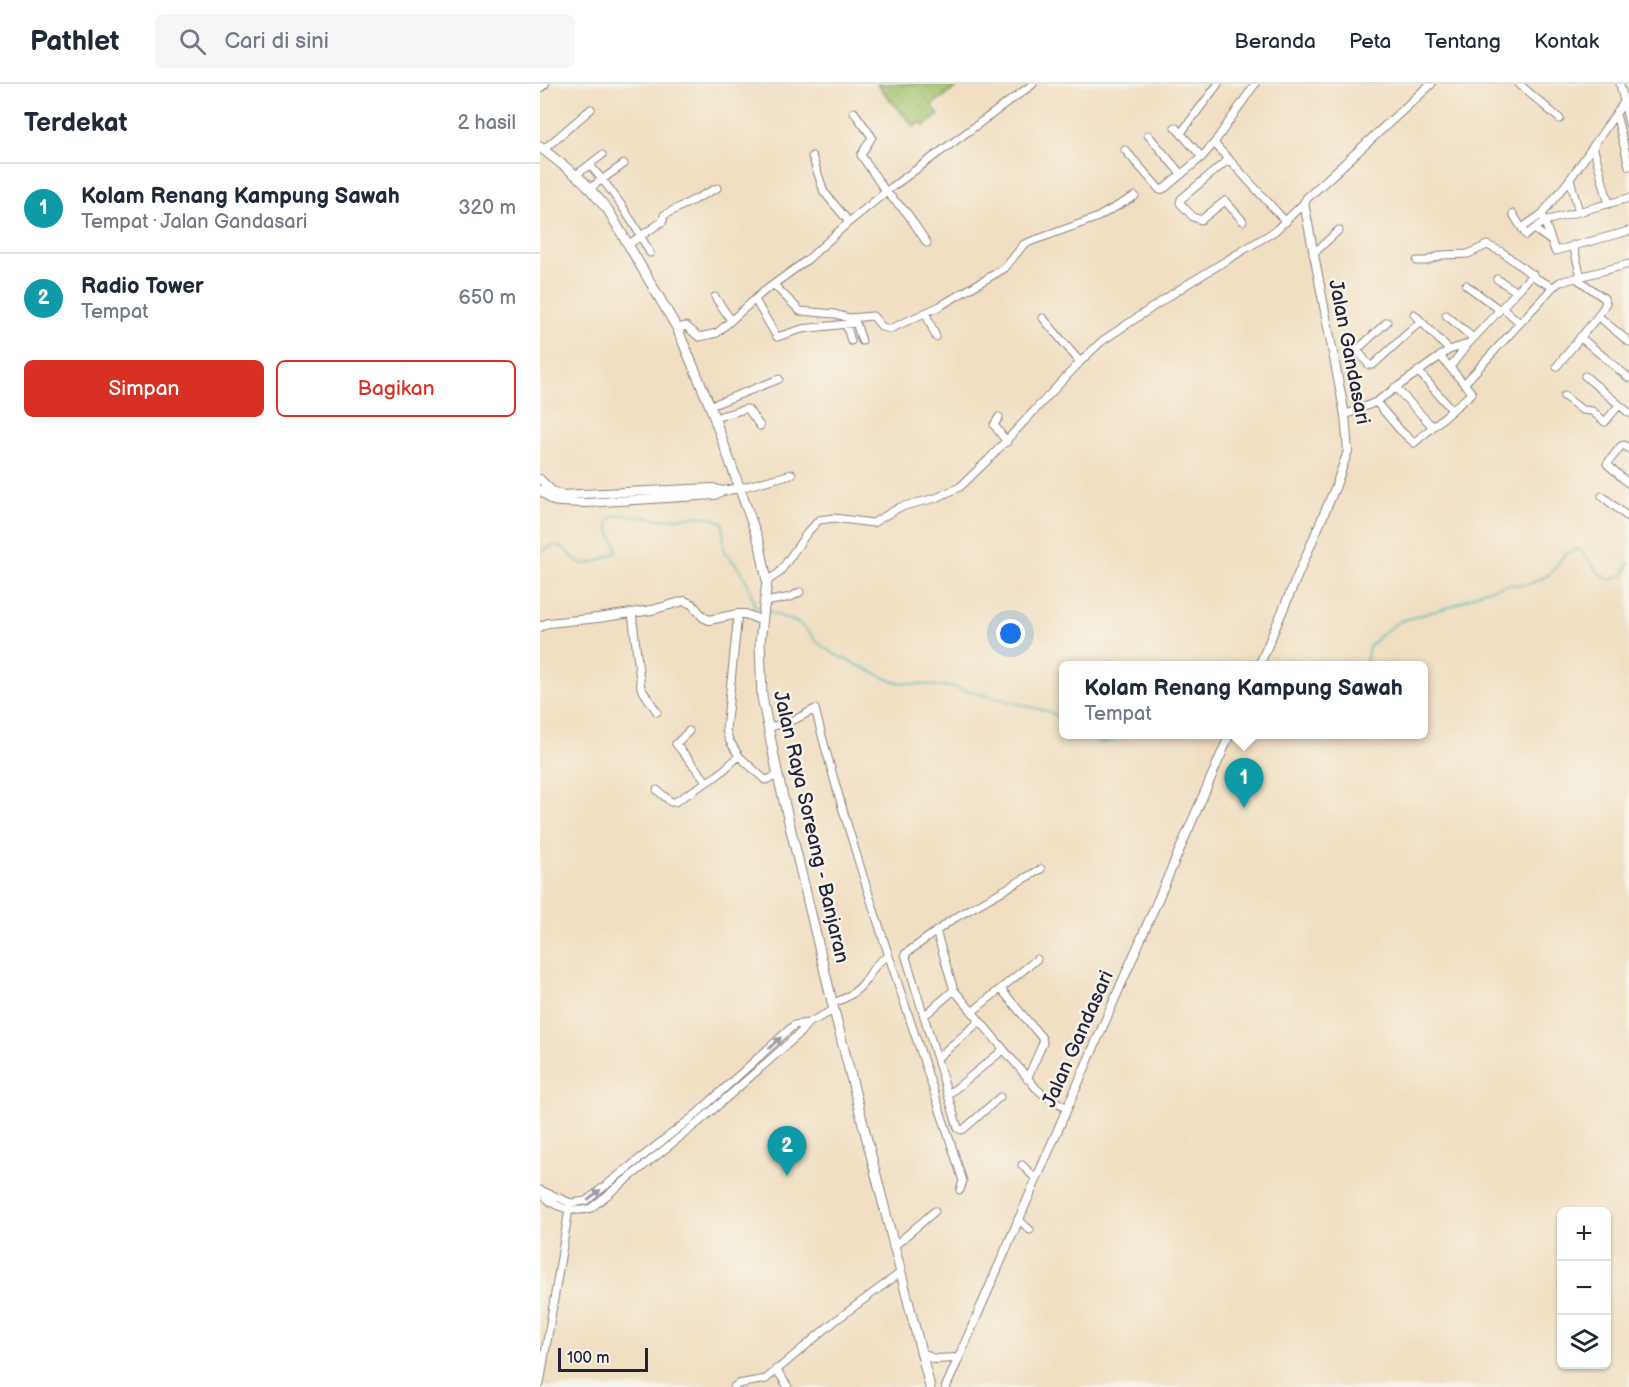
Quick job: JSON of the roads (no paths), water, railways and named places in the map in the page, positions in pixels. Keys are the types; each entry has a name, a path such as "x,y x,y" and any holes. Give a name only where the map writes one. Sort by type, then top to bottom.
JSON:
{"main road":[{"path":"540,87 544,84"},
{"name":"Jalan Raya Soreang - Banjaran","path":"541,150 576,175 608,210 677,328 710,406 760,546 767,581 759,672 768,728 893,1247 930,1387"}],"street":[{"path":"677,328 686,326 700,337 717,333 886,192 1033,84"},
{"path":"1181,134 1218,84"},
{"path":"1125,150 1160,190 1202,157 1255,84"},
{"path":"767,581 778,574 807,532 819,520 834,518 873,523 900,507 936,498 960,486 1007,442 1080,362 1108,336 1286,222 1307,198 1431,84"},
{"path":"1519,84 1560,119"},
{"path":"1620,84 1629,124"},
{"path":"1513,213 1526,235 1534,229 1616,114 1626,107"},
{"path":"541,150 591,109"},
{"path":"854,112 872,137 861,155 886,192 907,213 927,243"},
{"path":"1616,114 1629,166"},
{"path":"1175,127 1202,157"},
{"path":"1148,135 1181,174"},
{"path":"1214,143 1286,222"},
{"path":"1593,146 1610,204"},
{"path":"576,175 602,155"},
{"path":"812,156 824,192 849,222"},
{"path":"1229,159 1181,199 1180,203 1193,217 1201,220 1225,201 1243,221"},
{"path":"590,188 624,164"},
{"path":"590,165 603,179 650,253"},
{"path":"1570,179 1579,212"},
{"path":"629,244 663,221 664,215 717,188"},
{"path":"774,285 800,311 835,314 846,318 873,316 884,329 890,329 926,314 1005,268 1024,244 1096,218 1135,196"},
{"path":"1522,228 1544,218 1579,212 1629,198"},
{"name":"Jalan Gandasari","path":"1261,661 1346,458 1348,438 1304,203"},
{"path":"1544,218 1554,251 1629,231"},
{"path":"1534,229 1551,241"},
{"path":"1313,254 1339,230"},
{"path":"1417,261 1426,261 1442,255 1468,254 1487,245 1502,252 1536,278 1553,287"},
{"path":"1557,366 1605,307 1606,300 1579,278 1573,245"},
{"path":"1465,383 1553,287 1560,282 1629,264"},
{"path":"1450,367 1533,274"},
{"path":"1497,279 1516,291"},
{"path":"1466,285 1520,323"},
{"path":"715,297 731,320"},
{"path":"754,300 775,336 779,338 796,330 857,324 862,341"},
{"path":"926,314 936,336"},
{"path":"1414,314 1449,350"},
{"path":"1446,315 1471,341"},
{"path":"1598,316 1626,340 1629,331"},
{"path":"1043,318 1080,362"},
{"path":"1387,322 1357,350 1369,365 1373,365 1421,321"},
{"path":"846,324 851,341"},
{"path":"1580,337 1629,378"},
{"path":"1345,415 1376,402 1449,350 1471,341"},
{"path":"1376,402 1413,443 1472,393 1440,356"},
{"path":"1418,371 1452,409"},
{"path":"1585,376 1629,413"},
{"path":"710,406 779,379"},
{"path":"1395,387 1432,426"},
{"path":"1564,396 1581,409 1592,411 1605,422 1619,405"},
{"path":"714,418 745,409 760,426"},
{"path":"999,417 995,420 994,426 1007,442"},
{"path":"1629,449 1624,445 1621,446 1607,464 1629,484"},
{"path":"540,490 554,501 679,498 715,495 722,491 792,474"},
{"path":"540,479 557,494 586,499"},
{"path":"1602,496 1629,518"},
{"path":"765,604 791,597 800,592"},
{"path":"540,627 548,623 598,618 684,601 692,604 703,617 710,620 738,614 763,618"},
{"path":"632,612 641,688 657,712"},
{"path":"738,614 726,730 739,756 765,780 778,776"},
{"path":"768,728 796,719 815,709 836,791 963,1181 960,1190"},
{"path":"689,731 676,744 707,782"},
{"name":"Jalan Gandasari","path":"946,1387 1228,739"},
{"path":"657,790 673,803 729,767 739,756"},
{"path":"1000,1097 964,1129 957,1128 905,954 936,931 1041,869"},
{"path":"936,931 954,990 1028,1079 1045,1096 1066,1107"},
{"path":"540,1190 549,1201 570,1209 580,1211 591,1208 749,1072 794,1025 807,1023 849,996 864,983 873,966 889,956"},
{"path":"972,1012 1037,959"},
{"path":"1001,989 1042,1038 1043,1043 1028,1079"},
{"path":"924,1016 954,990"},
{"path":"937,1058 980,1021"},
{"path":"948,1094 1003,1050"},
{"path":"1023,1165 1036,1179"},
{"path":"540,1190 571,1203 581,1203 630,1173"},
{"path":"540,1384 570,1209"},
{"path":"893,1247 935,1211"},
{"path":"1018,1219 1030,1230"},
{"path":"737,1386 761,1381 835,1321 900,1273"},
{"path":"921,1352 933,1359 958,1358"},
{"path":"776,1369 788,1387"}],"waterway":[{"path":"540,552 551,546 558,546 581,563 590,564 617,552 616,543 608,524 614,516 663,519 709,517 723,523 724,551 742,572 755,607 759,608"},
{"path":"1366,661 1369,647 1381,634 1400,621 1453,606 1483,591 1506,585 1529,584 1549,575 1565,554 1577,549 1586,555 1600,573 1611,580 1625,574 1629,563"},
{"path":"767,611 798,623 818,643 834,654 894,682 952,687 1047,711 1059,717"},
{"path":"1095,739 1101,743 1114,739"}],"place":[{"name":"Kolam Renang Kampung Sawah","path":"1244,808"},
{"name":"Radio Tower","path":"787,1176"}]}
